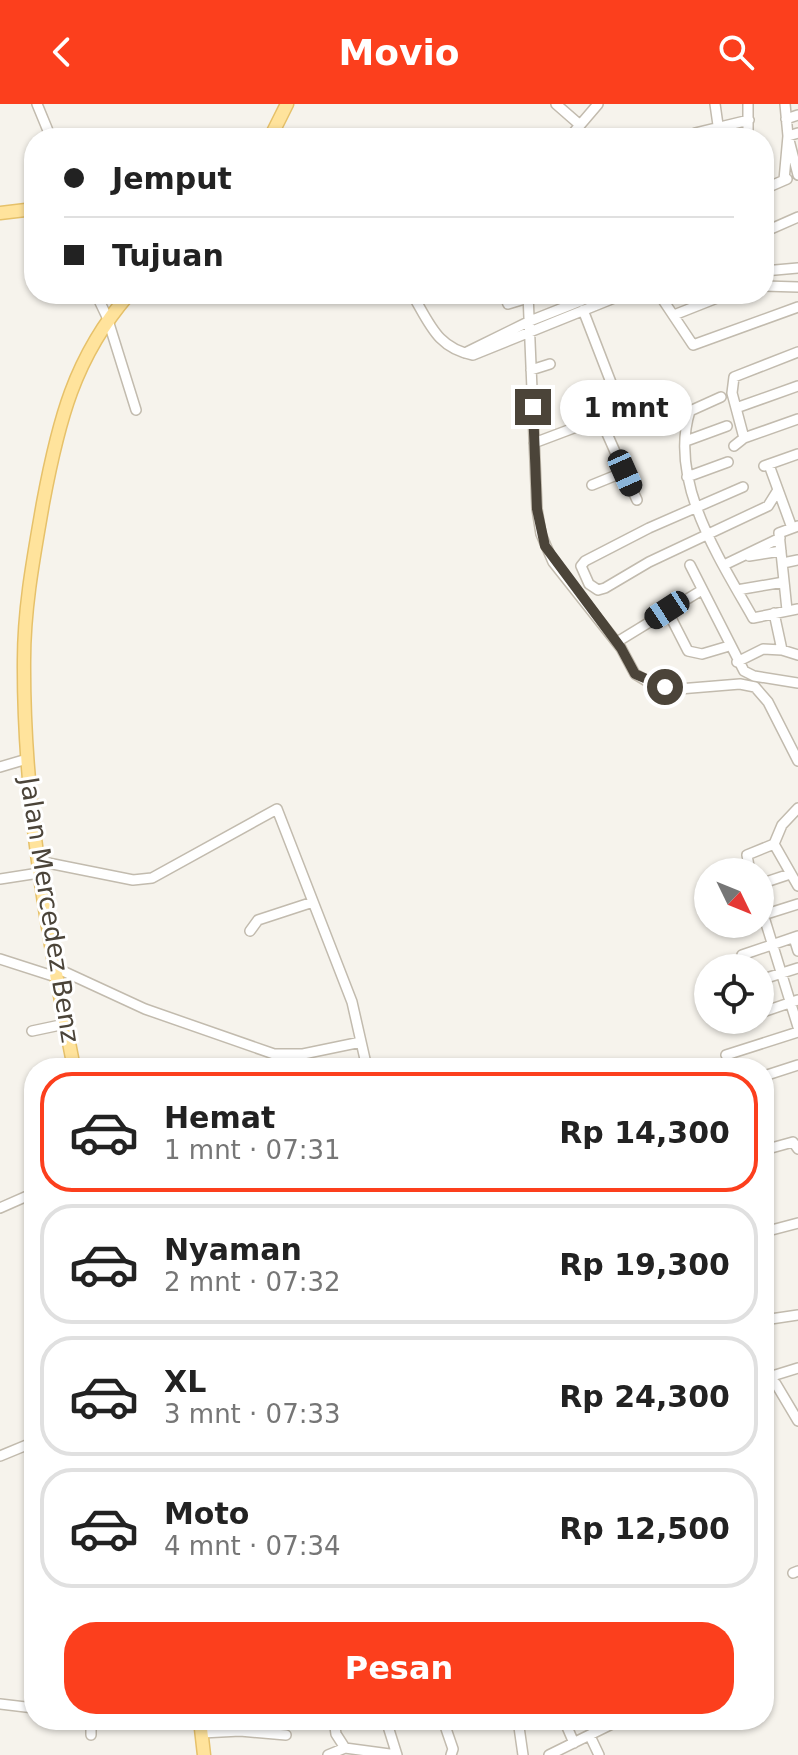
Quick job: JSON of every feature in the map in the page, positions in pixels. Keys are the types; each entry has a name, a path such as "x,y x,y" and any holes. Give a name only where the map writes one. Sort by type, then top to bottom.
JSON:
{"main road":[{"path":"275,128 287,104"},
{"path":"0,213 24,210"},
{"name":"Jalan Mercedez Benz","path":"72,1058 38,867 27,759 24,658 32,569 46,486 67,399 90,347 107,317 119,304"},
{"path":"201,1730 204,1755"}],"street":[{"path":"37,104 47,128"},
{"path":"556,104 580,125"},
{"path":"577,128 598,104"},
{"path":"715,104 718,125"},
{"path":"748,104 748,128"},
{"path":"774,184 798,174 785,104"},
{"path":"786,119 798,115"},
{"path":"709,128 749,120"},
{"path":"784,180 793,134"},
{"path":"774,228 798,217"},
{"path":"774,270 796,269 798,285 774,286"},
{"path":"101,304 136,410"},
{"path":"418,304 445,345 476,355 598,304"},
{"path":"529,304 538,518 545,546 617,642 633,672 650,683 679,689 740,684 755,687 764,696 785,732 798,761"},
{"path":"465,353 573,304"},
{"path":"666,304 686,340 693,345 798,307"},
{"path":"674,315 702,304"},
{"path":"583,310 622,411"},
{"path":"744,438 732,387 735,375 798,352"},
{"path":"531,370 550,364"},
{"path":"736,408 798,386"},
{"path":"534,443 664,394"},
{"path":"721,397 690,411 684,466 687,477 724,565 753,618 798,609"},
{"path":"734,446 744,438 798,419"},
{"path":"601,420 637,500"},
{"path":"686,441 727,426"},
{"path":"787,610 779,533 795,527 766,465 798,456"},
{"path":"687,477 728,462"},
{"path":"592,485 624,472"},
{"path":"743,487 611,547 583,563 582,569 592,587 601,589 768,506 778,490"},
{"path":"724,565 780,538"},
{"path":"738,558 781,551"},
{"path":"783,563 798,560"},
{"path":"690,565 737,662 754,676 798,683"},
{"path":"737,590 784,582"},
{"path":"617,642 702,590"},
{"path":"667,610 688,651 702,654 729,646"},
{"path":"774,613 782,650"},
{"path":"737,662 763,649 798,655"},
{"path":"785,732 798,732"},
{"path":"0,767 27,759"},
{"path":"748,858 747,855 774,844 782,825 798,808"},
{"path":"0,879 38,867 133,880 152,878 277,809 352,1002 365,1058"},
{"path":"774,844 798,886"},
{"path":"774,879 790,874"},
{"path":"250,931 258,920 313,902"},
{"path":"774,912 798,904"},
{"path":"745,954 796,937 798,951"},
{"path":"726,1055 798,1030 795,1001 770,938"},
{"path":"0,959 55,972 145,1009 274,1054 303,1054 361,1042"},
{"path":"774,976 798,968"},
{"path":"774,1008 795,1001"},
{"path":"32,1031 65,1024"},
{"path":"774,1073 798,1065"},
{"path":"774,1147 793,1142 798,1149"},
{"path":"0,1208 24,1197"},
{"path":"774,1229 798,1223"},
{"path":"774,1319 798,1315"},
{"path":"774,1373 798,1368"},
{"path":"774,1385 798,1421"},
{"path":"0,1456 24,1446"},
{"path":"0,1704 24,1707"},
{"path":"91,1730 91,1735"},
{"path":"230,1730 286,1735"},
{"path":"335,1730 345,1748"},
{"path":"328,1755 345,1748 397,1755 389,1730"},
{"path":"446,1730 453,1749 451,1755"},
{"path":"519,1730 523,1755"},
{"path":"568,1730 574,1743"},
{"path":"549,1755 601,1730"},
{"path":"590,1736 599,1755"}],"route":[{"path":"533,407 537,509 545,546 553,562 621,648 635,674 644,681 665,687"}]}
